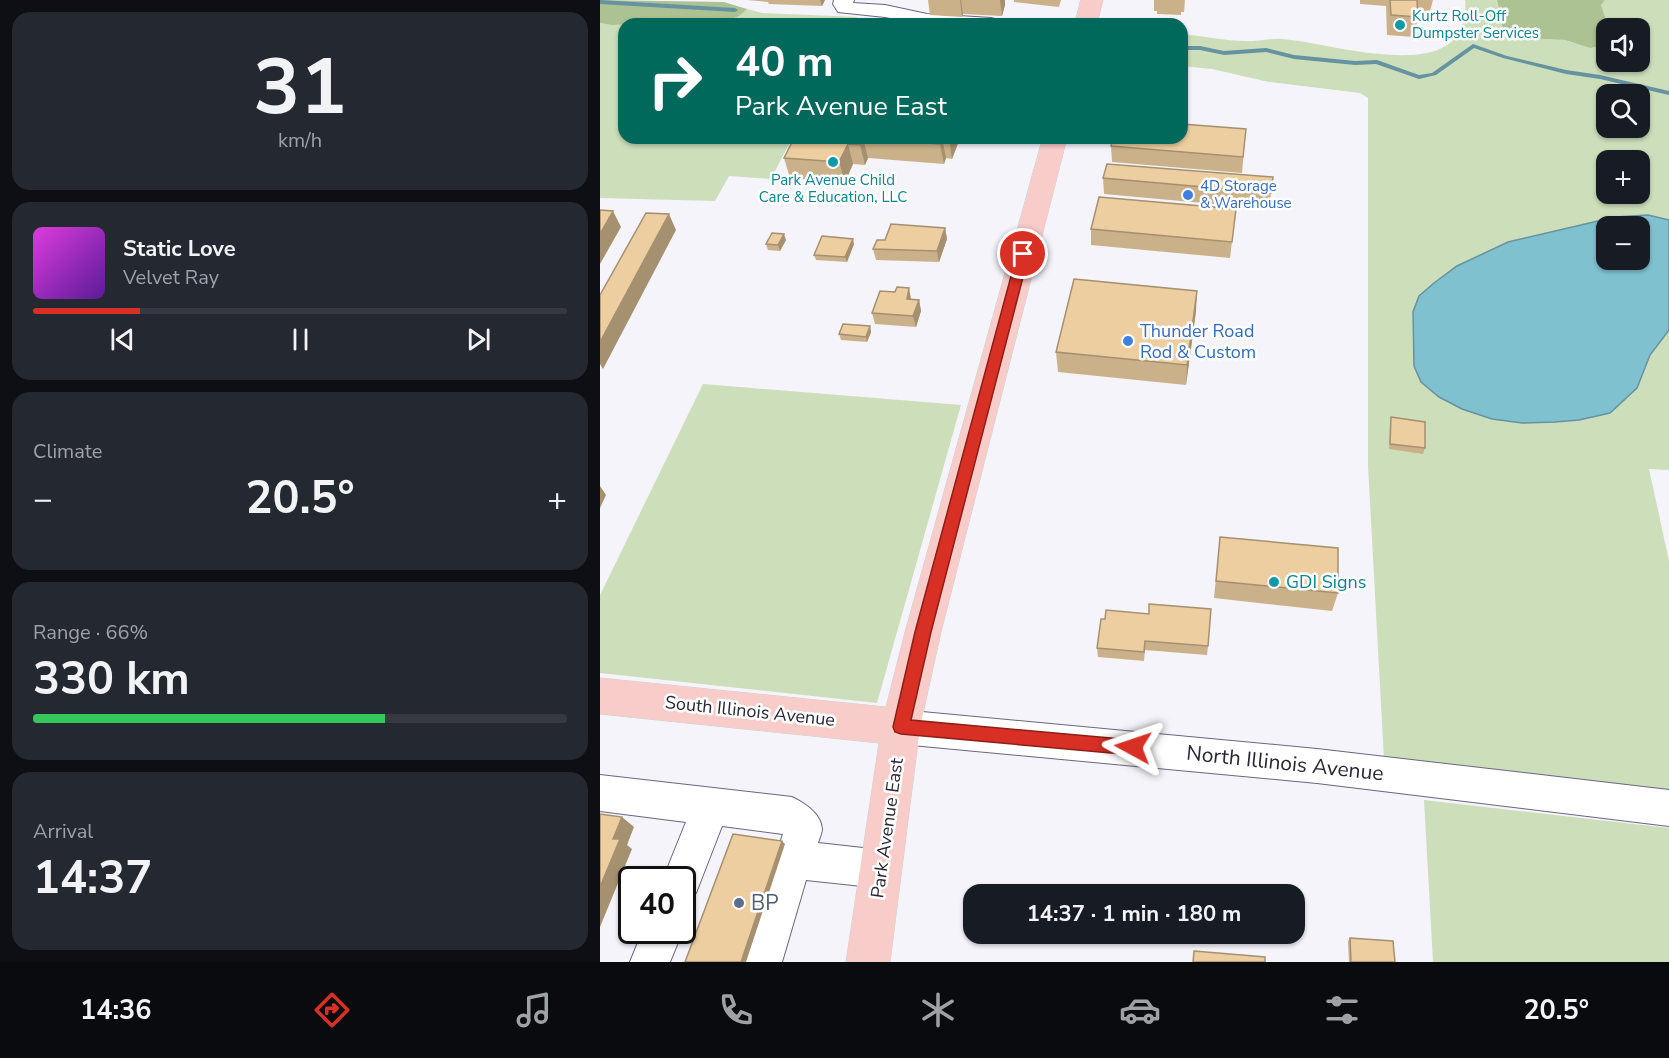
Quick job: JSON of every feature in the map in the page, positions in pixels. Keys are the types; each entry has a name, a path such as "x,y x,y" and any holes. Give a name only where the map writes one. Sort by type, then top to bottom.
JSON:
{"main road":[{"path":"1088,18 1092,0"},
{"name":"Park Avenue East","path":"868,962 901,727 923,632 1052,144"},
{"name":"South Illinois Avenue","path":"600,696 901,727"}],"street":[{"path":"844,0 845,8 885,11 918,18"},
{"name":"North Illinois Avenue","path":"901,727 1317,766 1669,808"},
{"path":"600,794 792,816 803,829 762,962"},
{"path":"687,866 711,806"},
{"path":"794,860 881,869"},
{"path":"650,962 657,944"}],"green space":[{"path":"600,0 724,2 747,9 734,18 618,18 618,25 600,23"},
{"path":"1465,0 1497,0 1503,31 1524,38 1565,40 1590,48 1596,47 1596,72 1650,72 1650,18 1606,18 1601,5 1605,0 1669,0 1669,470 1649,469 1669,561 1669,793 1384,759 1368,466 1368,98 1360,93 1269,82 1212,69 1188,67 1188,35 1238,41 1282,39 1364,52 1395,55 1424,54 1447,45 1461,28"},
{"path":"1497,0 1605,0 1601,5 1606,18 1596,18 1596,47 1590,48 1565,40 1524,38 1503,30"},
{"path":"747,9 762,13 857,17 730,18"},
{"path":"600,23 618,24 618,144 789,144 771,179 729,176 715,201 600,198"},
{"path":"703,384 961,405 877,703 600,673 600,595"},
{"path":"1424,800 1669,828 1669,962 1433,962"}],"water":[{"path":"1648,215 1669,220 1669,330 1650,355 1637,388 1610,413 1579,420 1555,422 1522,423 1492,419 1462,409 1439,397 1421,382 1414,366 1413,312 1419,296 1457,266 1508,242 1596,221 1596,270 1650,270 1650,216 1632,216"}],"building":[{"path":"1390,0 1417,0 1418,17 1391,15"},
{"path":"1188,124 1246,129 1243,157 1111,146 1112,144 1188,144"},
{"path":"791,144 848,144 839,162 784,158"},
{"path":"1107,164 1273,177 1271,193 1103,178"},
{"path":"1099,197 1236,209 1232,242 1091,229"},
{"path":"600,210 613,211 600,234"},
{"path":"646,213 669,214 600,342 600,295"},
{"path":"891,224 945,228 937,251 873,249 877,240 885,240"},
{"path":"772,233 784,234 778,245 766,244"},
{"path":"822,236 853,239 845,257 814,255"},
{"name":"Thunder Road Rod & Custom","path":"1074,279 1197,291 1187,365 1056,352"},
{"path":"897,287 909,288 907,299 919,300 913,316 872,313 880,291 895,292"},
{"path":"843,324 870,326 866,337 839,334"},
{"path":"1391,417 1425,422 1425,448 1390,444"},
{"path":"1220,537 1338,548 1338,593 1216,581"},
{"path":"1149,604 1211,609 1208,646 1145,641 1144,652 1097,648 1101,619 1105,619 1106,610 1149,614"},
{"path":"600,814 622,817 613,839 620,839 600,887"},
{"name":"BP","path":"733,834 782,841 741,962 685,962 692,944 696,944 696,933"},
{"path":"1350,938 1393,941 1395,962 1351,962"},
{"path":"1194,951 1265,957 1265,962 1193,962"}],"waterway":[{"path":"600,2 735,10"},
{"path":"1188,48 1224,53 1266,50 1294,57 1355,63 1377,62 1419,77 1434,74 1473,46 1505,57 1566,72 1600,77 1669,93"}],"place":[{"name":"Kurtz Roll-Off Dumpster Services","path":"1400,25"},
{"name":"Park Avenue Child Care & Education, LLC","path":"833,162"},
{"name":"4D Storage & Warehouse","path":"1188,195"},
{"name":"Thunder Road Rod & Custom","path":"1128,341"},
{"name":"GDI Signs","path":"1274,582"},
{"name":"BP","path":"739,903"}],"route":[{"path":"1023,254 923,632 901,727 1133,747"}]}
